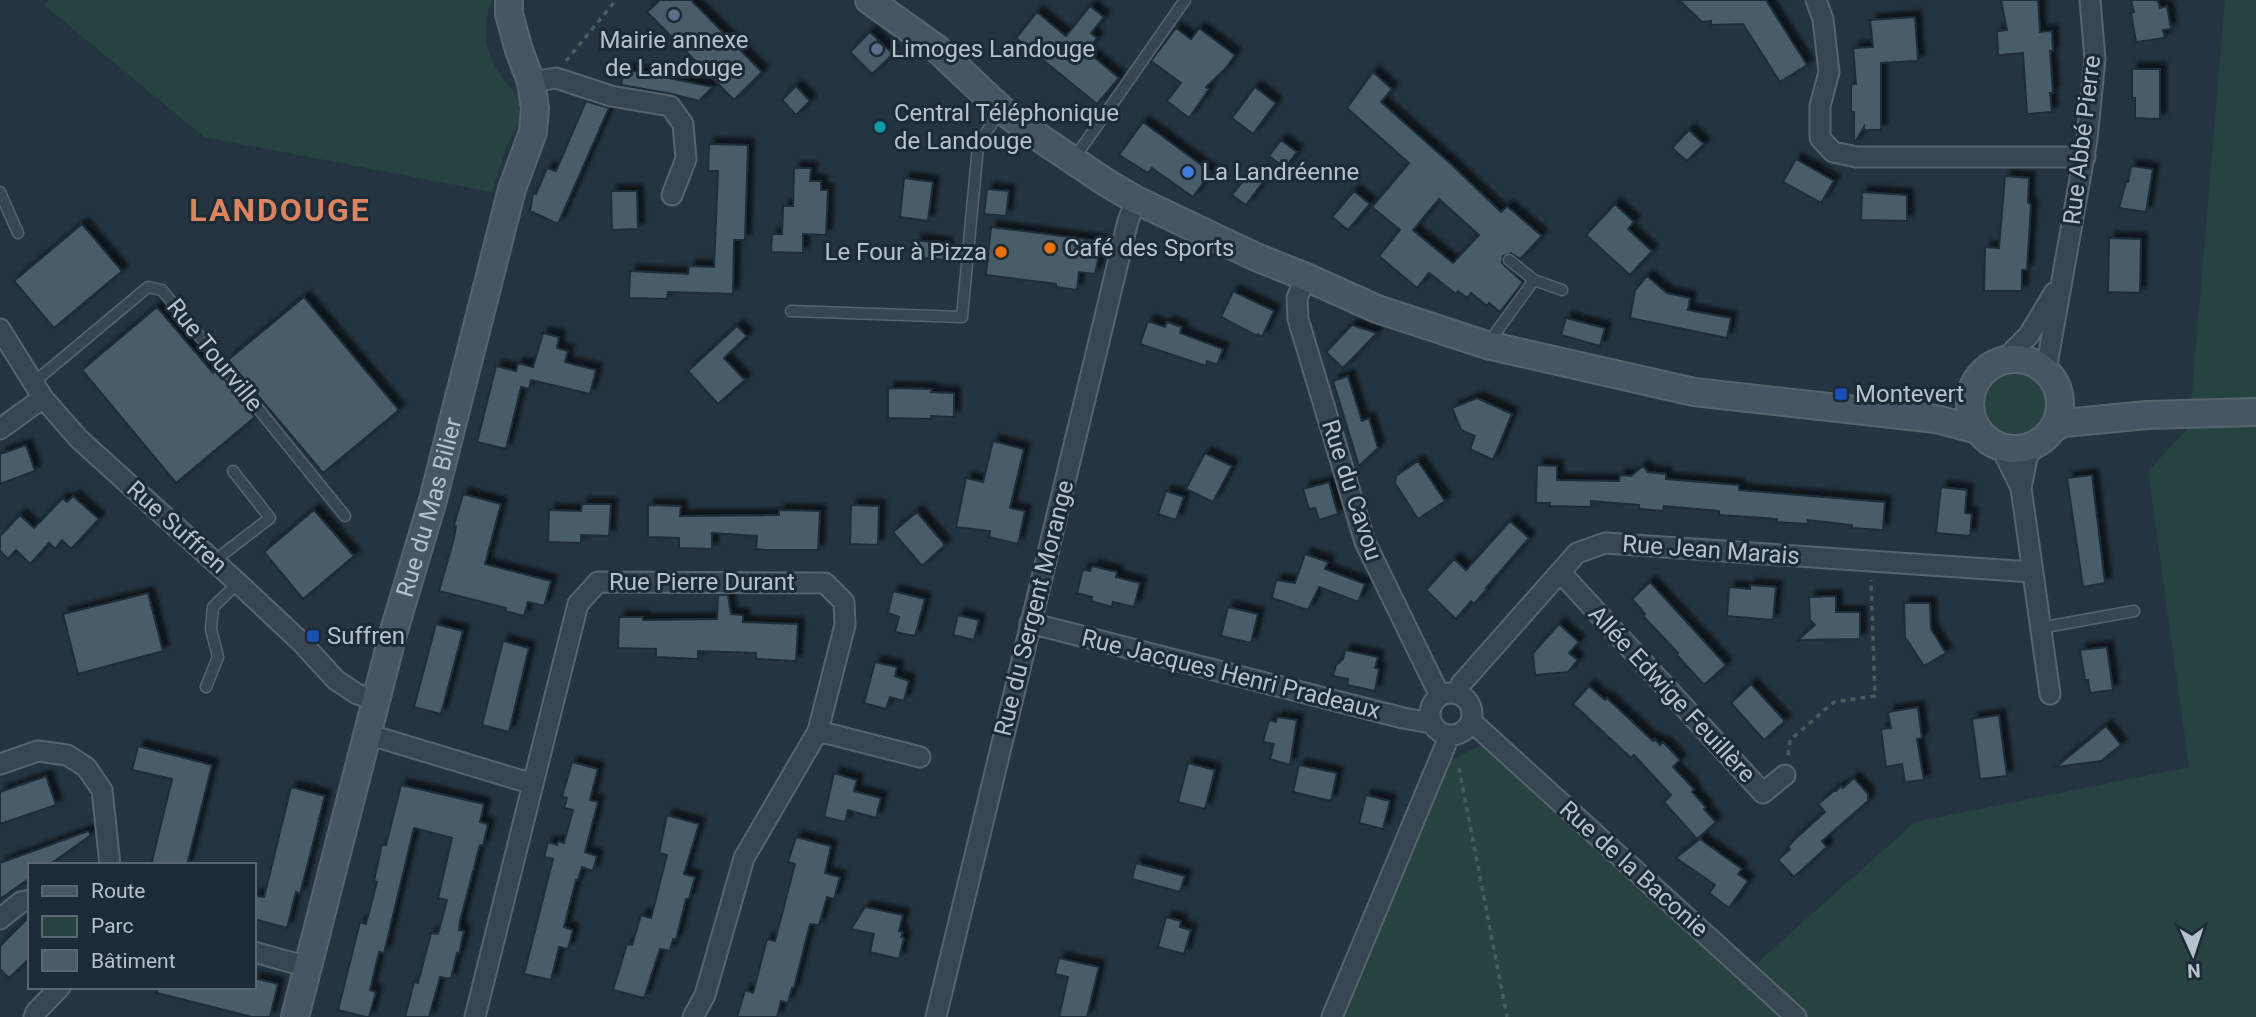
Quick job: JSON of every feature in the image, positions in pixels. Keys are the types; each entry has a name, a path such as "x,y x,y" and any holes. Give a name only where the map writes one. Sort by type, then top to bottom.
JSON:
{"main road":[{"name":"Rue du Mas Bilier","path":"295,1017 393,634 433,500 512,189 533,132 535,108 543,80 516,38 509,14 509,0"},
{"path":"869,0 936,48 1001,109 1072,161 1136,200 1256,257 1377,309 1486,345 1694,392 1936,419 1978,430"},
{"path":"2052,379 2061,401 2060,414 2055,427 2046,438 2034,445 2018,449 1992,443 1978,430 1972,418 1972,391 1984,371 2005,359 2034,362 2052,379 2071,397 2129,417"},
{"path":"1875,411 1935,406 1972,391"},
{"path":"2055,427 2129,417 2256,412"}],"street":[{"path":"1816,0 1823,19 1829,72 1821,106 1821,138 1833,152 1857,157 2085,157"},
{"name":"Rue Abbé Pierre","path":"2052,379 2062,280 2085,157 2095,59 2091,0"},
{"path":"543,80 670,106 684,124 686,159 672,195"},
{"name":"Rue du Sergent Morange","path":"936,1017 1128,221 1136,200"},
{"name":"Rue du Cavou","path":"1306,277 1297,298 1298,319 1364,541 1449,695"},
{"name":"Rue Abbé Pierre","path":"2005,359 2029,335 2062,280"},
{"name":"Rue Suffren","path":"0,329 38,390 79,439 215,561 301,642 336,680 357,694 377,700"},
{"path":"0,429 6,427 38,390"},
{"path":"2021,488 2027,458 2034,445"},
{"path":"2001,447 2021,488 2050,694"},
{"name":"Rue Jean Marais","path":"1449,695 1577,553 1605,542 2032,572"},
{"name":"Allée Edwige Feuillère","path":"1561,573 1763,793 1785,775"},
{"name":"Rue Pierre Durant","path":"475,1017 578,604 598,582 825,583 844,602 845,625 818,731 744,858 705,995 694,1017"},
{"name":"Rue Jacques Henri Pradeaux","path":"1030,623 1403,718 1443,731"},
{"path":"1332,1017 1446,744 1443,731 1430,711 1435,700 1449,695 1468,701 1471,721 1464,731 1443,731"},
{"name":"Rue de la Baconie","path":"1471,721 1796,1017"},
{"path":"818,731 920,757"},
{"path":"368,734 533,784"},
{"path":"0,764 38,751 67,755 86,767 102,790 110,863"},
{"path":"0,919 21,902 28,900"},
{"path":"256,954 308,967"},
{"path":"34,1017 58,989"}],"lane":[{"path":"1072,161 1185,0"},
{"path":"791,311 961,317 978,146 1001,109"},
{"path":"0,192 18,233"},
{"path":"1508,260 1534,280 1562,290"},
{"path":"1486,345 1534,280"},
{"name":"Rue Tourville","path":"38,390 148,287 162,290 345,516"},
{"path":"215,561 270,518 233,471"},
{"path":"206,687 218,657 212,629 213,607 238,583"},
{"path":"2040,628 2134,611"}],"path":[{"path":"543,80 563,66 615,0"},
{"path":"1785,775 1790,740 1834,702 1875,696 1870,561"},
{"path":"1443,731 1507,1017"}],"green space":[{"path":"49,0 492,0 486,30 491,58 506,82 527,104 507,146 492,192 204,137 44,5"},
{"path":"2225,0 2256,0 2256,1017 1344,1017 1452,760 1481,745 1738,980 1915,822 2189,767 2148,471 2189,427"},
{"path":"2014,373 2036,382 2045,404 2036,426 2014,435 1992,426 1983,404 1992,382"}],"building":[{"path":"660,0 691,0 762,72 734,100 647,12"},
{"path":"1679,0 1766,0 1807,65 1780,82 1743,24 1711,25 1711,21 1702,22"},
{"path":"2001,0 2038,0 2040,32 2052,31 2052,112 2027,114 2023,53 1998,55 1997,31 2007,30"},
{"path":"2131,0 2158,0 2160,8 2167,6 2171,29 2163,30 2165,38 2136,42"},
{"path":"1090,6 1104,17 1091,33 1097,38 1087,51 1119,78 1097,104 1016,38 1037,12 1066,36"},
{"path":"1915,17 1918,61 1881,63 1881,130 1864,130 1864,127 1854,144 1854,112 1851,112 1851,84 1856,84 1853,48 1873,47 1870,20"},
{"path":"1176,28 1191,39 1199,28 1235,55 1206,87 1209,89 1189,118 1167,101 1181,83 1151,61"},
{"path":"870,32 893,54 872,74 850,52"},
{"path":"624,69 713,87 699,101 621,85"},
{"path":"2132,69 2160,69 2160,119 2135,118"},
{"path":"1373,72 1392,89 1381,102 1501,212 1507,206 1542,236 1520,259 1511,253 1503,256 1504,265 1523,282 1500,312 1489,303 1487,306 1471,293 1467,298 1458,291 1456,294 1429,273 1417,288 1379,256 1400,230 1372,207 1409,163 1347,108","holes":["1439,199 1479,235 1453,263 1413,230"]},
{"path":"796,86 810,101 796,115 782,100"},
{"path":"1255,87 1276,103 1253,134 1232,118"},
{"path":"586,101 609,108 558,224 530,211 533,193 536,194 547,168 556,171"},
{"path":"1143,122 1211,172 1193,197 1152,168 1148,173 1119,155"},
{"path":"1689,130 1704,144 1687,161 1672,148"},
{"path":"1281,140 1297,152 1285,168 1269,156"},
{"path":"709,144 748,145 745,240 734,240 733,294 668,292 667,299 629,298 630,271 688,274 689,266 714,267 718,171 708,171"},
{"path":"1796,159 1834,181 1821,203 1783,182"},
{"path":"2131,166 2153,169 2146,212 2119,208"},
{"path":"794,168 811,168 810,181 821,181 821,190 828,190 826,235 803,234 803,253 771,252 772,234 782,234 783,206 793,206"},
{"path":"1250,172 1263,182 1246,205 1232,195"},
{"path":"2005,176 2029,178 2028,202 2031,205 2027,270 2022,270 2022,291 1984,291 1985,247 1999,248"},
{"path":"904,178 933,182 928,221 900,217"},
{"path":"987,189 1009,191 1006,216 984,214"},
{"path":"611,191 637,191 638,229 612,230"},
{"path":"1354,191 1370,204 1348,230 1332,217"},
{"path":"1862,192 1907,195 1907,221 1861,220"},
{"path":"1615,204 1634,222 1628,229 1652,251 1630,275 1586,235"},
{"path":"82,224 122,271 54,328 14,281"},
{"path":"991,227 1102,241 1095,274 1079,272 1077,290 1056,287 1056,284 986,275"},
{"path":"2109,238 2141,239 2140,293 2108,292"},
{"path":"916,240 947,244 945,260 914,257"},
{"path":"1647,276 1667,293 1690,298 1688,310 1731,318 1727,338 1630,318 1635,290"},
{"path":"1233,291 1274,311 1262,337 1221,317"},
{"path":"304,297 399,410 323,473 228,360"},
{"path":"157,307 213,373 217,370 255,417 176,483 82,370"},
{"path":"1566,318 1605,328 1600,346 1561,335"},
{"path":"1148,321 1165,327 1167,322 1182,327 1180,333 1223,349 1217,365 1207,361 1206,366 1140,344"},
{"path":"1352,325 1377,333 1343,368 1326,352"},
{"path":"737,326 747,336 724,358 745,380 718,404 688,371"},
{"path":"543,333 559,337 557,348 568,351 565,362 596,370 590,394 531,380 529,389 521,387 506,449 477,442 496,366 516,371 518,363 533,367"},
{"path":"1348,376 1362,421 1369,418 1378,448 1359,466 1333,381"},
{"path":"888,388 932,389 931,392 954,393 954,417 888,418"},
{"path":"1477,398 1512,414 1493,460 1470,449 1475,436 1461,430 1452,408"},
{"path":"993,441 1024,449 1010,508 1025,511 1018,544 989,537 990,531 956,527 966,478 983,482"},
{"path":"26,445 35,471 0,484 0,454"},
{"path":"1205,453 1232,466 1213,502 1186,489"},
{"path":"1418,461 1445,501 1418,519 1395,483 1396,476"},
{"path":"1537,465 1557,466 1557,480 1619,481 1620,475 1631,476 1643,466 1648,472 1666,474 1666,479 1739,485 1739,490 1885,502 1883,530 1851,528 1852,525 1808,520 1808,524 1776,522 1777,519 1719,515 1719,511 1664,506 1663,511 1639,509 1639,505 1591,501 1591,507 1550,506 1550,503 1536,503"},
{"path":"2092,475 2105,583 2083,587 2067,478"},
{"path":"1329,482 1338,514 1319,520 1315,508 1309,509 1303,489"},
{"path":"1941,487 1967,490 1965,513 1972,514 1970,536 1936,533"},
{"path":"1166,491 1184,497 1176,520 1158,514"},
{"path":"463,494 501,504 485,564 551,581 544,606 528,602 524,616 505,611 506,608 439,591"},
{"path":"73,496 99,519 71,549 62,540 55,549 49,543 30,564 16,550 8,559 0,551 0,536 20,515 34,528 63,498 67,502"},
{"path":"582,504 611,504 609,536 581,535 581,543 548,542 549,510 581,511"},
{"path":"648,505 681,506 680,516 779,515 779,510 820,511 818,550 756,549 757,536 712,533 712,549 679,548 679,538 648,537"},
{"path":"851,505 879,506 878,545 850,544"},
{"path":"314,510 354,556 303,599 264,552"},
{"path":"917,512 945,545 922,566 893,532"},
{"path":"1510,521 1529,538 1474,604 1471,601 1456,619 1426,590 1454,559 1466,570"},
{"path":"1305,554 1328,562 1325,569 1365,584 1358,602 1319,587 1308,610 1272,598 1276,580 1295,583"},
{"path":"1092,566 1117,572 1116,577 1140,583 1134,607 1113,602 1112,607 1091,601 1092,597 1077,593 1083,569 1090,571"},
{"path":"1650,582 1726,665 1704,685 1643,616 1645,614 1632,599"},
{"path":"1750,585 1776,587 1773,620 1727,616 1729,587 1750,589"},
{"path":"893,591 925,599 915,636 895,632 899,617 888,613"},
{"path":"148,593 163,651 78,674 63,614"},
{"path":"718,595 728,595 731,614 743,615 743,622 798,624 796,661 756,659 756,653 698,651 698,659 656,657 656,649 618,648 619,617 643,617 643,620 717,619"},
{"path":"1836,596 1836,612 1860,612 1860,639 1798,640 1815,625 1810,620 1809,597"},
{"path":"1904,603 1930,603 1931,629 1946,653 1924,666 1905,637"},
{"path":"1228,607 1258,614 1251,643 1221,636"},
{"path":"958,615 979,620 974,640 953,635"},
{"path":"436,624 463,631 441,714 414,707"},
{"path":"1559,624 1579,642 1569,653 1578,660 1568,672 1535,675 1533,653"},
{"path":"503,641 529,648 509,732 482,725"},
{"path":"2107,647 2113,690 2090,693 2080,650"},
{"path":"1345,650 1378,657 1375,691 1347,685 1348,679 1333,676"},
{"path":"875,662 897,667 895,676 909,681 904,701 890,697 886,709 864,703"},
{"path":"1751,684 1785,721 1764,740 1731,703"},
{"path":"1589,686 1605,700 1607,698 1653,741 1655,739 1660,745 1663,742 1680,760 1673,767 1694,789 1692,792 1716,822 1697,839 1664,802 1671,795 1634,755 1631,758 1573,704"},
{"path":"1918,707 1922,738 1917,739 1924,780 1905,782 1902,764 1886,767 1881,729 1891,728 1888,712"},
{"path":"1999,715 2007,776 1980,779 1972,719"},
{"path":"1277,717 1297,720 1290,765 1270,759 1274,744 1263,742 1269,720 1276,722"},
{"path":"2106,726 2121,745 2101,761 2056,767"},
{"path":"138,746 212,765 188,863 151,863 172,779 132,770"},
{"path":"572,762 598,769 590,800 598,802 585,852 597,856 593,871 582,867 576,880 564,927 573,930 568,949 559,947 551,980 524,974 553,859 544,857 548,842 557,845 558,841 564,843 573,810 564,808 567,798 562,797"},
{"path":"1188,763 1215,770 1205,809 1178,802"},
{"path":"1299,765 1337,773 1331,801 1293,792"},
{"path":"834,773 857,780 854,791 881,798 876,818 848,810 845,822 824,817"},
{"path":"46,776 56,805 0,824 0,792"},
{"path":"1854,778 1868,794 1868,801 1822,841 1827,847 1794,877 1778,860 1790,849 1788,847 1793,841 1825,812 1818,804"},
{"path":"401,785 484,804 480,822 488,824 460,921 459,930 464,931 459,954 457,953 451,979 440,977 429,1017 405,1017 414,982 418,983 431,933 438,934 447,900 438,898 452,838 414,828 384,953 379,952 370,990 376,992 369,1017 366,1017 338,1010 360,922 366,924 377,882 374,881 382,844 386,845"},
{"path":"291,787 325,796 300,894 296,892 287,928 256,920 256,895 264,897"},
{"path":"1366,795 1390,801 1383,829 1359,823"},
{"path":"667,815 699,824 684,874 695,877 689,899 686,899 676,940 673,939 670,951 660,949 644,998 613,990 627,944 632,945 641,915 651,918 667,855 659,853"},
{"path":"88,831 91,835 52,863 28,863 28,879 0,899 0,863"},
{"path":"796,837 831,846 825,873 840,877 834,899 827,897 819,925 810,924 794,988 788,1003 781,1001 777,1017 737,1017 745,990 753,993 767,939 775,941 795,864 788,862"},
{"path":"1700,839 1742,869 1738,874 1748,881 1729,908 1709,893 1715,885 1676,858"},
{"path":"1136,863 1185,876 1180,892 1132,879"},
{"path":"865,907 903,915 899,931 903,932 901,937 904,938 899,959 870,952 874,934 851,929"},
{"path":"1166,917 1181,921 1180,927 1191,930 1184,954 1158,947"},
{"path":"28,918 28,960 9,978 0,969 0,946"},
{"path":"1059,958 1099,967 1087,1017 1059,1017 1068,977 1055,974"},
{"path":"256,978 278,984 270,1017 252,1017 157,993 158,989 256,989"}],"place":[{"name":"Mairie annexe de Landouge","path":"674,15"},
{"name":"Limoges Landouge","path":"877,49"},
{"name":"Central Téléphonique de Landouge","path":"880,127"},
{"name":"La Landréenne","path":"1188,172"},
{"name":"Café des Sports","path":"1050,248"},
{"name":"Le Four à Pizza","path":"1001,252"},
{"name":"Montevert","path":"1841,394"},
{"name":"Suffren","path":"313,636"}],"district":[{"name":"LANDOUGE","path":"280,210"}]}
